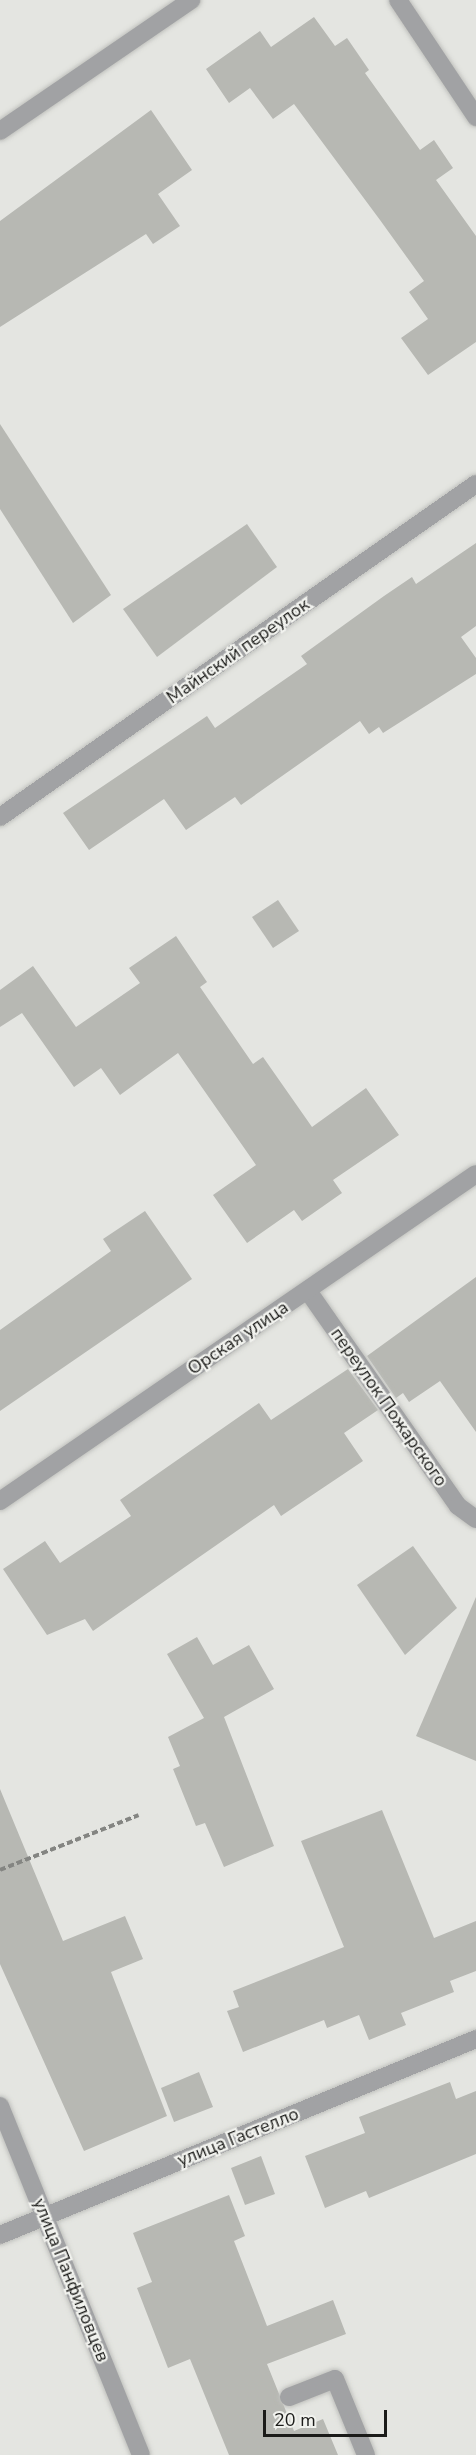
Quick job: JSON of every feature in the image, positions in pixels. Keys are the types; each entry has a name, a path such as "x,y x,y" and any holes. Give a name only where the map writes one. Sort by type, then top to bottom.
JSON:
{"street":[{"path":"0,131 191,0"},
{"path":"398,0 476,117"},
{"name":"Майнский переулок","path":"0,817 476,484"},
{"name":"Орская улица","path":"0,1501 476,1174"},
{"name":"переулок Пожарского","path":"308,1291 458,1506 476,1519"},
{"name":"улица Гастелло","path":"0,2235 476,2039"},
{"name":"улица Панфиловцев","path":"0,2106 141,2455"},
{"path":"289,2397 336,2379 366,2455"}],"path":[{"path":"0,1870 139,1815"}],"building":[{"path":"314,17 335,46 347,38 369,70 365,73 420,150 434,140 453,168 436,180 476,236 476,342 428,375 401,338 428,319 409,292 424,281 380,220 294,104 273,119 250,88 229,103 206,69 260,31 271,47"},
{"path":"151,110 192,170 158,194 180,226 153,244 146,234 0,327 0,221"},
{"path":"0,424 111,595 73,623 0,509"},
{"path":"247,524 277,567 157,657 123,609"},
{"path":"476,543 476,626 461,637 476,658 476,674 383,733 379,727 369,734 360,721 241,805 235,797 186,830 164,799 89,850 63,813 207,716 215,728 307,664 301,656 384,596 412,577 416,584"},
{"path":"278,900 299,931 273,948 252,917"},
{"path":"176,936 207,982 200,987 253,1064 263,1057 312,1127 366,1088 399,1135 333,1180 342,1193 302,1221 294,1210 247,1243 213,1195 256,1165 178,1053 120,1095 101,1068 74,1087 22,1013 0,1027 0,990 33,966 76,1027 140,983 129,968"},
{"path":"145,1211 192,1279 0,1411 0,1330 111,1251 103,1239"},
{"path":"476,1277 476,1432 440,1381 409,1402 403,1393 396,1398 367,1356"},
{"path":"348,1369 378,1410 344,1433 363,1461 281,1516 274,1505 93,1631 85,1619 47,1635 3,1569 45,1541 60,1563 131,1516 120,1500 259,1403 271,1420"},
{"path":"413,1546 457,1608 405,1655 357,1585"},
{"path":"476,1597 476,1761 416,1736"},
{"path":"197,1637 213,1665 249,1645 274,1689 224,1717 274,1846 224,1867 205,1823 196,1826 173,1769 180,1766 168,1737 204,1718 167,1654"},
{"path":"0,1789 63,1941 125,1916 143,1959 111,1972 167,2116 84,2151 0,1964"},
{"path":"382,1810 434,1938 476,1921 476,1971 450,1981 454,1992 401,2013 406,2025 369,2040 359,2015 327,2028 324,2020 243,2052 227,2011 239,2007 233,1991 344,1947 301,1841"},
{"path":"199,2072 213,2107 174,2122 161,2088"},
{"path":"450,2082 456,2099 476,2091 476,2154 369,2198 366,2191 325,2208 305,2156 365,2133 359,2117"},
{"path":"261,2156 275,2194 245,2205 231,2168"},
{"path":"229,2195 245,2236 234,2241 267,2326 333,2300 346,2334 267,2364 294,2431 323,2419 338,2455 229,2455 190,2359 168,2368 137,2288 152,2282 133,2233"}]}
